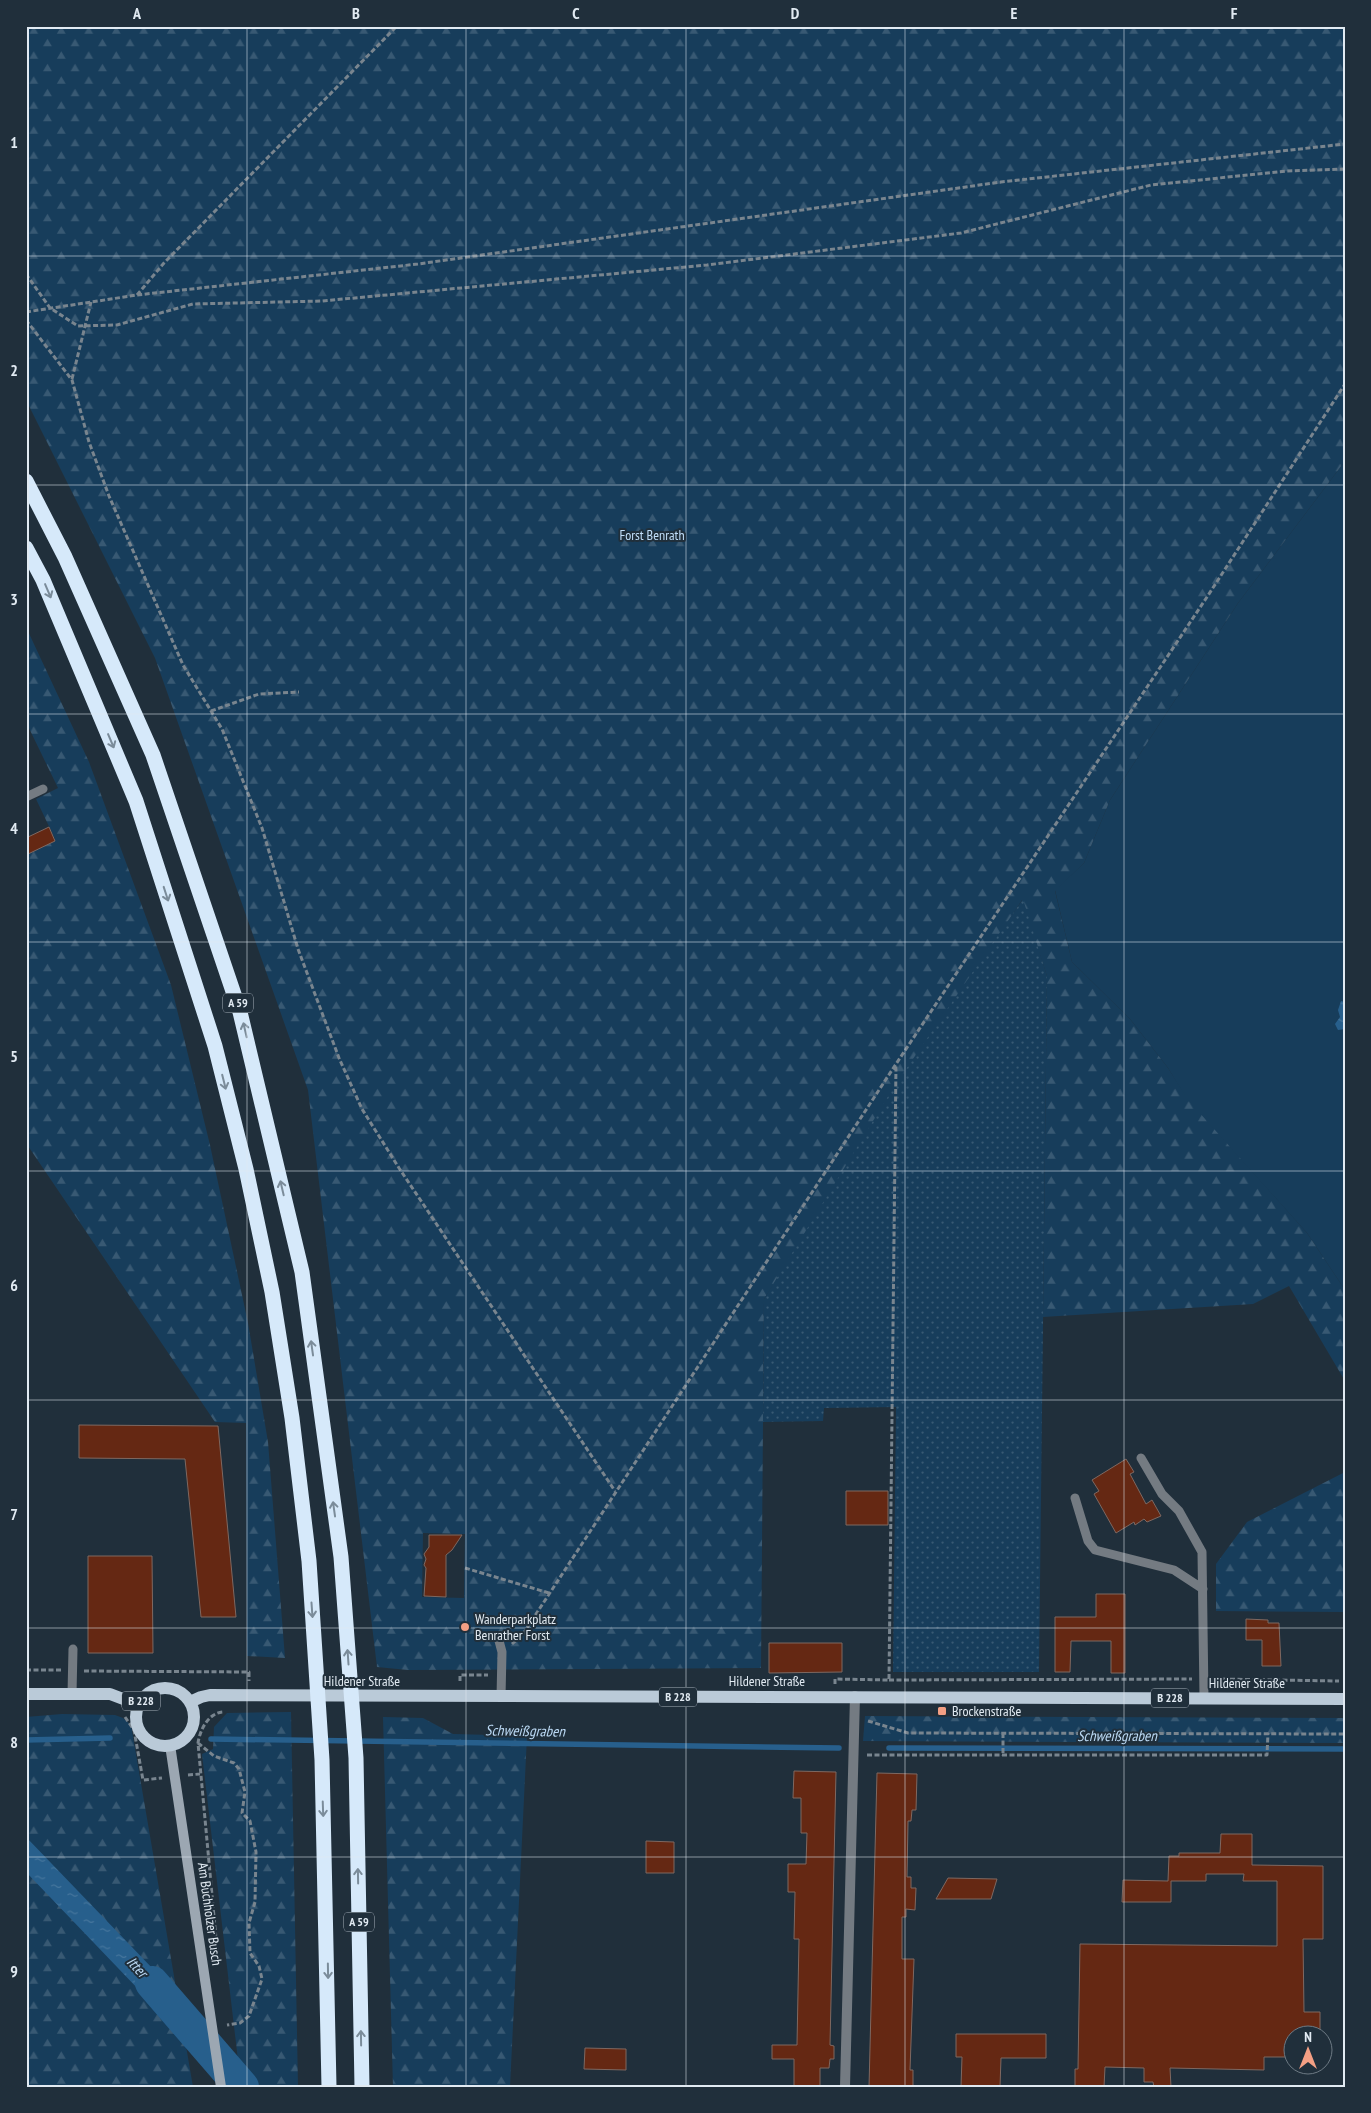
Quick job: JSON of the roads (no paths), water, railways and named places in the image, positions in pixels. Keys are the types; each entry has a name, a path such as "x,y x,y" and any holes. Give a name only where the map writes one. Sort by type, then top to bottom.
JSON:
{"highway":[{"name":"A 59","path":"26,481 65,556 153,755 240,1012 302,1272 341,1557 356,1758 362,2087"},
{"name":"A 59","path":"26,548 43,580 136,801 215,1046 246,1169 272,1292 292,1418 309,1562 322,1760 329,2087"}],"main road":[{"name":"B 228","path":"170,1745 153,1743 140,1731 136,1714 139,1705 143,1697 159,1688 177,1690 190,1702"},
{"name":"B 228","path":"26,1694 110,1694 139,1705"},
{"name":"Hildener Straße","path":"190,1702 210,1695 1345,1699"},
{"path":"170,1745 184,1739 190,1732 195,1717 190,1702"},
{"name":"Am Buchholzer Busch","path":"170,1745 221,2087"}],"street":[{"path":"845,2087 855,1696"}],"lane":[{"path":"26,797 43,789"},
{"path":"1141,1458 1162,1494 1179,1511 1202,1552 1204,1698"},
{"path":"1075,1498 1088,1541 1095,1550 1174,1570 1202,1589"},
{"path":"498,1637 502,1652 501,1697"},
{"path":"72,1694 73,1649"}],"water":[{"path":"1341,1001 1345,1002 1345,1029 1338,1030 1335,1024 1340,1017 1338,1010"},
{"path":"26,1837 179,1996 186,2039 26,1872"}],"waterway":[{"name":"Schweißgraben","path":"26,1740 110,1738"},
{"name":"Schweißgraben","path":"211,1739 839,1748"},
{"name":"Schweißgraben","path":"889,1748 1345,1749"},
{"name":"Itter","path":"152,1983 242,2087"}],"place":[{"name":"Wanderparkplatz Benrather Forst","path":"465,1627"},
{"name":"Brockenstraße","path":"942,1711"}],"park label":[{"name":"Forst Benrath","path":"652,535"}]}
